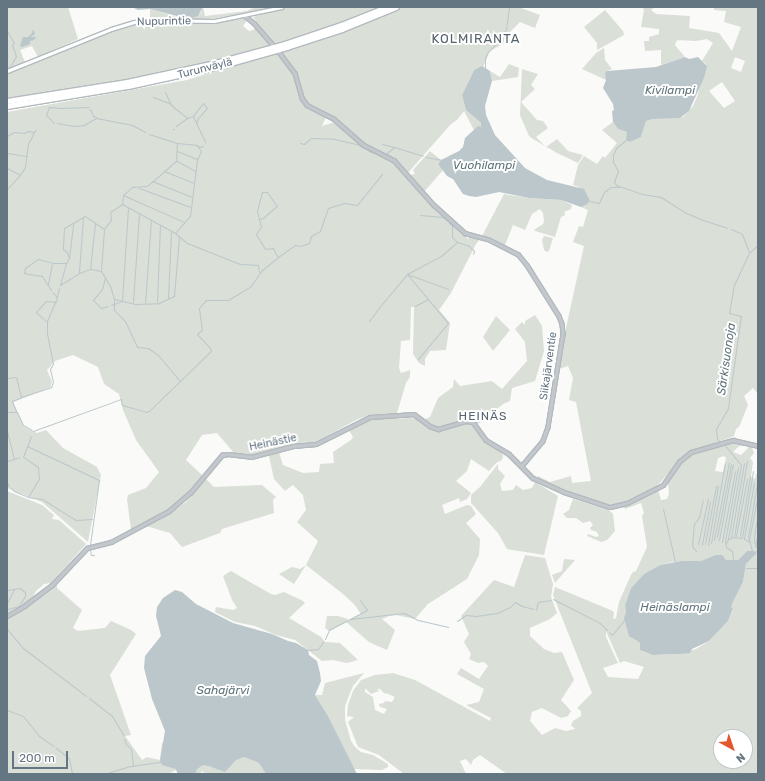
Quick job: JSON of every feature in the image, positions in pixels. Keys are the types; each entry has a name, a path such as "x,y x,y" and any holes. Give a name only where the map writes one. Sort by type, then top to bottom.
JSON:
{"highway":[{"name":"Turunväylä","path":"7,102 134,81 215,63 286,44 386,7"},
{"name":"Turunväylä","path":"7,106 128,86 216,67 336,32 396,7"}],"main road":[{"name":"Nupurintie","path":"7,71 111,29 134,22 148,20 204,22 282,7"}],"street":[{"path":"251,14 254,24"},
{"path":"244,15 273,45"},
{"name":"Siikajärventie","path":"279,52 295,73 302,98 308,105 334,119 364,145 394,160 434,205 465,233 488,239 518,254 527,265 558,316 563,329 562,340 547,433 541,444 522,466"},
{"name":"Heinästie","path":"7,616 24,606 52,585 89,547 111,542 169,511 190,493 216,460 224,454 251,457 293,446 313,444 366,418 408,414 417,415 430,426 438,429 466,421 474,422 486,440 503,450 522,466"},
{"path":"522,466 533,478 560,491 605,506 616,507 663,486 680,461 690,452 733,440 758,446"}],"shaded area":[{"path":"7,7 68,7 78,39 38,57 32,46 20,50 25,62 7,69"},
{"path":"203,7 205,16 247,11 255,7 276,7 205,20 150,19 150,9 181,18 200,14"},
{"path":"285,7 382,7 331,27 274,45 253,17"},
{"path":"401,7 518,7 540,15 535,28 520,22 505,37 503,44 490,51 483,67 474,70 462,95 466,110 481,123 481,127 474,130 464,111 407,174 395,159 363,143 336,119 307,103 304,98 297,74 280,52 373,20"},
{"path":"642,7 655,7 651,10 656,14 690,16 689,28 719,33 732,51 741,27 724,22 726,11 714,10 714,7 758,7 758,394 753,388 744,396 748,405 734,436 686,454 657,486 624,502 606,504 561,490 537,479 538,476 550,482 571,476 572,483 591,481 576,402 569,400 573,378 568,366 559,369 566,328 584,246 573,242 579,226 583,227 588,210 581,207 586,205 579,187 573,185 578,165 584,156 597,164 603,156 605,158 617,143 602,130 613,122 618,129 627,132 630,142 641,137 646,121 653,119 683,117 693,106 697,97 701,82 704,78 706,64 702,61 713,43 707,39 696,41 677,40 675,45 685,57 661,65 661,50 645,51 644,41 649,41 649,37 659,34 659,29 641,27 644,10","holes":["735,57 745,61 741,72 731,68","722,82 735,101 724,108 709,91"]},
{"path":"605,10 623,31 624,35 597,50 597,43 584,27"},
{"path":"242,17 248,19 243,26 249,31 256,29 272,45 200,65 123,81 7,100 7,72 67,48 81,44 102,34 142,22 209,22"},
{"path":"604,48 605,60 612,69 607,71 606,80 582,69 596,53"},
{"path":"277,52 292,70 302,100 306,106 326,117 322,126 335,122 364,147 389,159 461,234 468,239 469,237 480,239 451,293 439,310 450,323 446,350 430,351 425,359 425,366 419,363 413,354 414,307 411,307 410,340 401,341 399,368 401,373 410,370 410,377 406,383 397,413 369,415 356,420 316,442 296,444 250,456 234,453 217,433 202,435 186,460 202,475 190,491 168,510 131,530 127,499 128,495 146,488 159,472 136,440 123,410 119,394 104,384 98,367 73,355 55,361 47,370 52,382 50,388 13,402 24,427 37,433 46,430 63,448 97,467 101,475 88,542 42,502 7,488 7,112 187,80"},
{"path":"509,64 519,68 518,77 492,81 490,71 500,77"},
{"path":"522,69 538,74 531,85 535,89 521,102 537,120 543,121 548,128 536,137 545,146 529,136 520,115"},
{"path":"557,139 568,151 583,155 578,163 546,147"},
{"path":"430,151 441,160 438,164 443,170 424,192 408,175 415,174 413,170"},
{"path":"504,194 529,198 561,200 572,205 571,209 564,212 565,215 561,217 555,237 534,230 543,224 544,221 543,213 540,209 532,214 525,230 513,225 505,245 482,236"},
{"path":"544,236 553,238 549,251 547,252 544,250 542,240"},
{"path":"535,315 542,326 544,351 535,381 512,388 510,401 503,404 478,424 474,421 468,420 439,428 433,427 423,420 430,417 438,398 453,387 454,379 460,386 492,381 502,389 527,361 525,342 515,329 522,322 525,325 525,321"},
{"path":"496,316 510,330 493,351 483,337"},
{"path":"378,417 380,419 417,418 435,431 443,431 472,422 485,441 501,451 503,456 502,460 496,463 489,471 471,459 467,471 456,481 471,493 467,499 460,502 459,498 442,505 445,514 467,505 471,506 476,514 466,523 480,539 479,555 467,579 428,604 415,619 396,615 382,619 395,630 387,650 369,642 346,622 361,614 354,604 343,594 306,565 318,541 297,522 306,510 303,495 293,485 285,491 274,479 269,456 279,452 283,465 303,473 319,472 320,464 334,463 333,452 351,440 353,437 348,429"},
{"path":"730,441 744,443 743,446 739,446 733,452 741,455 751,445 754,453 750,458 753,462 751,477 755,479 756,474 758,474 758,774 507,774 480,755 473,760 471,765 466,759 460,761 466,774 404,774 379,755 358,747 348,722 354,717 347,716 348,705 353,691 361,680 375,675 393,673 415,680 490,721 491,718 466,705 479,702 484,689 457,674 461,668 479,679 488,666 484,662 478,663 469,659 471,654 464,642 469,634 461,616 494,580 514,587 525,555 545,558 553,584 551,597 557,613 550,619 530,628 530,636 544,649 554,653 562,652 574,680 561,700 571,711 568,716 561,718 542,708 532,712 530,721 542,735 555,728 566,731 575,729 571,725 573,721 581,716 581,711 577,708 592,693 553,595 555,587 613,611 613,619 616,618 619,602 631,575 636,571 647,547 642,516 644,513 641,503 625,509 623,506 658,490 661,500 667,499 669,494 668,483 683,459 688,455","holes":["724,456 726,458 723,472 715,471 718,458","747,551 754,551 757,553 746,564 743,582 731,607 733,610 728,621 709,641 696,649 679,654 653,655 640,650 640,643 632,638 625,615 625,605 631,588 644,574 660,565 673,562 701,561 715,557 726,560 738,560","606,631 620,663 624,661 644,667 638,679 608,677 603,668 618,663 606,637","365,688 371,694 379,691 377,689 380,689 385,694 386,693 395,697 392,702 385,701 384,703 379,704 380,707 387,709 384,714 375,710 373,697 365,692"]},
{"path":"498,464 498,469 505,476 500,484 502,491 513,490 516,485 523,490 532,488 535,482 558,496 544,555 507,549 498,533 471,503 471,495 480,487"},
{"path":"205,478 214,487 262,485 276,497 273,500 274,513 222,529 220,533 182,547 170,533 146,526 163,518 186,502"},
{"path":"7,491 42,505 54,515 52,519 59,520 86,544 51,583 44,584 36,591 32,598 7,614"},
{"path":"573,499 609,510 613,514 615,531 607,540 601,542 587,536 588,534 596,537 599,536 597,532 591,530 590,528 593,525 590,521 583,523 576,518 567,518 563,514 569,510"},
{"path":"564,559 575,560 555,583 552,575 562,571"},
{"path":"306,565 294,584 279,574 292,567 300,569"},
{"path":"231,571 271,594 275,595 284,592 303,601 305,603 289,618 321,637 325,642 340,643 358,660 347,663 333,660 322,661 295,640 276,635 255,626 235,622 215,612 216,607 233,610 237,608 232,600 223,576"},
{"path":"57,583 57,588 82,610 73,628 78,631 105,628 111,621 131,630 136,634 110,675 131,735 125,736 142,760 147,757 160,760 162,743 244,757 259,763 266,774 206,774 202,771 200,774 178,774 176,770 168,774 7,774 7,619 26,607"},
{"path":"327,616 338,616 348,619 346,622 329,631 325,628"},
{"path":"364,673 353,686 350,693 345,706 345,720 351,741 355,747 361,752 373,755 388,764 388,767 382,770 354,769 328,716 315,695 322,695 325,683"}],"water":[{"path":"132,7 203,7 198,16 188,19 150,9 138,10"},
{"path":"33,29 35,34 30,37 36,37 34,40 30,41 30,44 22,47 20,46 23,37 28,37 32,33"},
{"name":"Kivilampi","path":"685,57 689,59 698,57 707,66 704,78 689,111 680,118 653,119 646,121 641,137 630,142 626,140 627,132 618,129 613,122 613,104 603,88 606,80 605,73 607,71 656,67"},
{"name":"Vuohilampi","path":"482,66 490,71 492,81 485,106 486,115 495,135 525,168 547,180 584,189 590,201 586,205 581,207 561,200 529,198 499,192 476,197 469,196 463,194 453,179 447,176 438,164 441,160 459,151 463,147 465,138 478,126 481,127 481,123 466,110 462,95 474,70"},
{"name":"Heinäslampi","path":"747,551 754,551 757,553 746,564 743,582 731,607 733,609 728,621 709,641 692,649 690,653 653,655 640,650 640,643 629,636 624,618 626,612 625,605 631,588 644,574 660,565 682,561 701,561 716,555 722,555 726,560 738,560"},
{"name":"Sahajärvi","path":"175,590 182,592 196,604 233,623 272,634 296,643 308,650 309,655 317,661 320,673 321,681 315,695 328,716 357,774 266,774 259,763 244,757 236,760 225,772 203,765 197,769 195,774 178,774 176,769 162,765 160,760 165,731 152,699 144,668 145,656 161,636 156,616 157,607 163,598"}],"waterway":[{"path":"485,68 485,58 487,53 495,45 506,29 509,7"},
{"path":"7,31 14,43 12,45 16,56 10,67 7,68"},
{"path":"165,92 171,105 187,118"},
{"path":"153,97 171,104"},
{"path":"196,123 198,118 207,108 203,103 193,116 205,142"},
{"path":"54,123 46,115 49,107 89,107"},
{"path":"90,109 93,116 96,117"},
{"path":"176,126 187,118 193,116"},
{"path":"57,123 74,126 84,125 96,118 132,125 145,132"},
{"path":"7,189 25,167 28,144 35,130"},
{"path":"7,136 14,132 33,132"},
{"path":"149,134 177,143"},
{"path":"300,143 304,144 311,138 334,139 359,145 371,152 382,155"},
{"path":"626,140 616,148 613,155 613,162 618,171 614,182 616,185 642,194 661,197 684,212 727,228"},
{"path":"175,233 190,216 197,160 201,151 197,145 177,143 176,161 147,186 132,187 123,195 122,204 175,233 187,243 240,264 258,265 259,272"},
{"path":"382,144 394,147 386,154"},
{"path":"197,146 202,147 203,145"},
{"path":"394,147 423,156"},
{"path":"177,151 197,159"},
{"path":"7,153 27,156"},
{"path":"426,157 441,160"},
{"path":"177,161 195,171"},
{"path":"7,168 20,175"},
{"path":"164,171 193,183"},
{"path":"33,431 121,399 122,405 146,412 149,411 211,351 197,334 202,330 199,308 206,300 228,300 250,287 261,271 278,257 295,245 300,246 309,243 311,236 320,231 328,208 344,203 357,205 382,174"},
{"path":"152,181 192,197"},
{"path":"590,201 599,203 604,192 611,187 619,187"},
{"path":"139,188 190,207"},
{"path":"259,219 263,218 277,206 267,192 262,192 257,211 261,227 256,234 265,249 273,248 277,256"},
{"path":"123,195 184,222"},
{"path":"122,204 110,212 111,220 104,229 85,216 64,228 63,249 67,252 69,258 66,263 60,285 79,273 90,269 101,271 110,286 114,299 136,304 159,303 174,296 179,237"},
{"path":"111,305 122,301 128,208"},
{"path":"133,302 139,214"},
{"path":"420,215 443,217 448,221"},
{"path":"79,272 83,217"},
{"path":"145,303 151,220"},
{"path":"69,258 73,223"},
{"path":"90,269 95,223"},
{"path":"449,223 452,225 452,237 457,242 469,246 474,251 473,254"},
{"path":"157,302 160,225"},
{"path":"731,229 742,234 749,252"},
{"path":"101,270 104,230"},
{"path":"168,298 171,232"},
{"path":"382,304 407,274 441,256 457,242"},
{"name":"Särkisuonoja","path":"720,442 717,439 716,429 728,408 741,316 729,313 734,285 749,253 758,245"},
{"path":"51,290 42,276 24,273 25,268 38,259 53,263 65,263"},
{"path":"48,284 52,264"},
{"path":"407,274 448,323 418,359"},
{"path":"407,274 448,289"},
{"path":"105,278 102,289 93,300 101,308 108,306"},
{"path":"52,292 57,297 59,288"},
{"path":"7,378 16,377 21,397 51,387 53,382 50,369 53,364 47,333 47,321 57,297"},
{"path":"415,306 428,299"},
{"path":"114,300 114,310 125,321 137,347 148,348 158,355 180,381"},
{"path":"46,321 36,312 46,301 56,302"},
{"path":"369,321 381,305"},
{"path":"16,411 12,401 20,398"},
{"path":"7,412 17,412 23,425 32,430"},
{"path":"7,431 14,459 7,461"},
{"path":"11,488 14,491 28,497 39,479 38,467 23,457 31,436"},
{"path":"724,444 741,465 728,539"},
{"path":"27,446 99,480 90,545"},
{"path":"14,459 20,457"},
{"path":"734,537 747,461"},
{"path":"714,540 729,462"},
{"path":"711,543 725,463"},
{"path":"731,537 744,463"},
{"path":"717,537 731,464"},
{"path":"719,540 733,464"},
{"path":"733,559 732,551 726,547 725,541 738,467"},
{"path":"722,542 735,471"},
{"path":"726,543 728,539 734,537 742,538 753,471"},
{"path":"740,536 750,476"},
{"path":"749,540 748,537 758,478"},
{"path":"736,536 747,479"},
{"path":"750,542 744,539 754,483"},
{"path":"705,544 716,486"},
{"path":"708,545 718,486"},
{"path":"752,551 749,540 758,494"},
{"path":"28,497 42,499 76,520 92,519"},
{"path":"698,544 708,499"},
{"path":"696,551 692,546 694,524 699,517 703,500"},
{"path":"702,545 710,502"},
{"path":"663,509 675,562"},
{"path":"756,544 754,542 754,536 758,513"},
{"path":"758,532 755,546 758,547"},
{"path":"90,549 91,555 94,555"},
{"path":"755,552 758,549"},
{"path":"746,568 758,568"},
{"path":"7,590 20,588 25,592 25,596 19,606 7,609"},
{"path":"7,603 14,589"},
{"path":"553,599 600,623 607,630"},
{"path":"325,639 329,630 367,610 360,600"},
{"path":"536,610 538,602 551,600"},
{"path":"457,621 466,615 476,616 497,613 510,607 515,602 522,606 534,609"},
{"path":"350,619 404,613 418,620 448,627"},
{"path":"609,632 612,635 625,619"},
{"path":"7,629 23,648 86,696"},
{"path":"308,650 318,649 323,642"},
{"path":"89,698 112,716 124,736"},
{"path":"7,710 23,716 39,736 54,746"},
{"path":"124,739 126,744 131,749 133,766"},
{"path":"56,748 69,758 72,774"},
{"path":"104,774 131,766 161,762"}],"district":[{"name":"KOLMIRANTA","path":"476,39"},
{"name":"HEINÄS","path":"483,417"}]}
